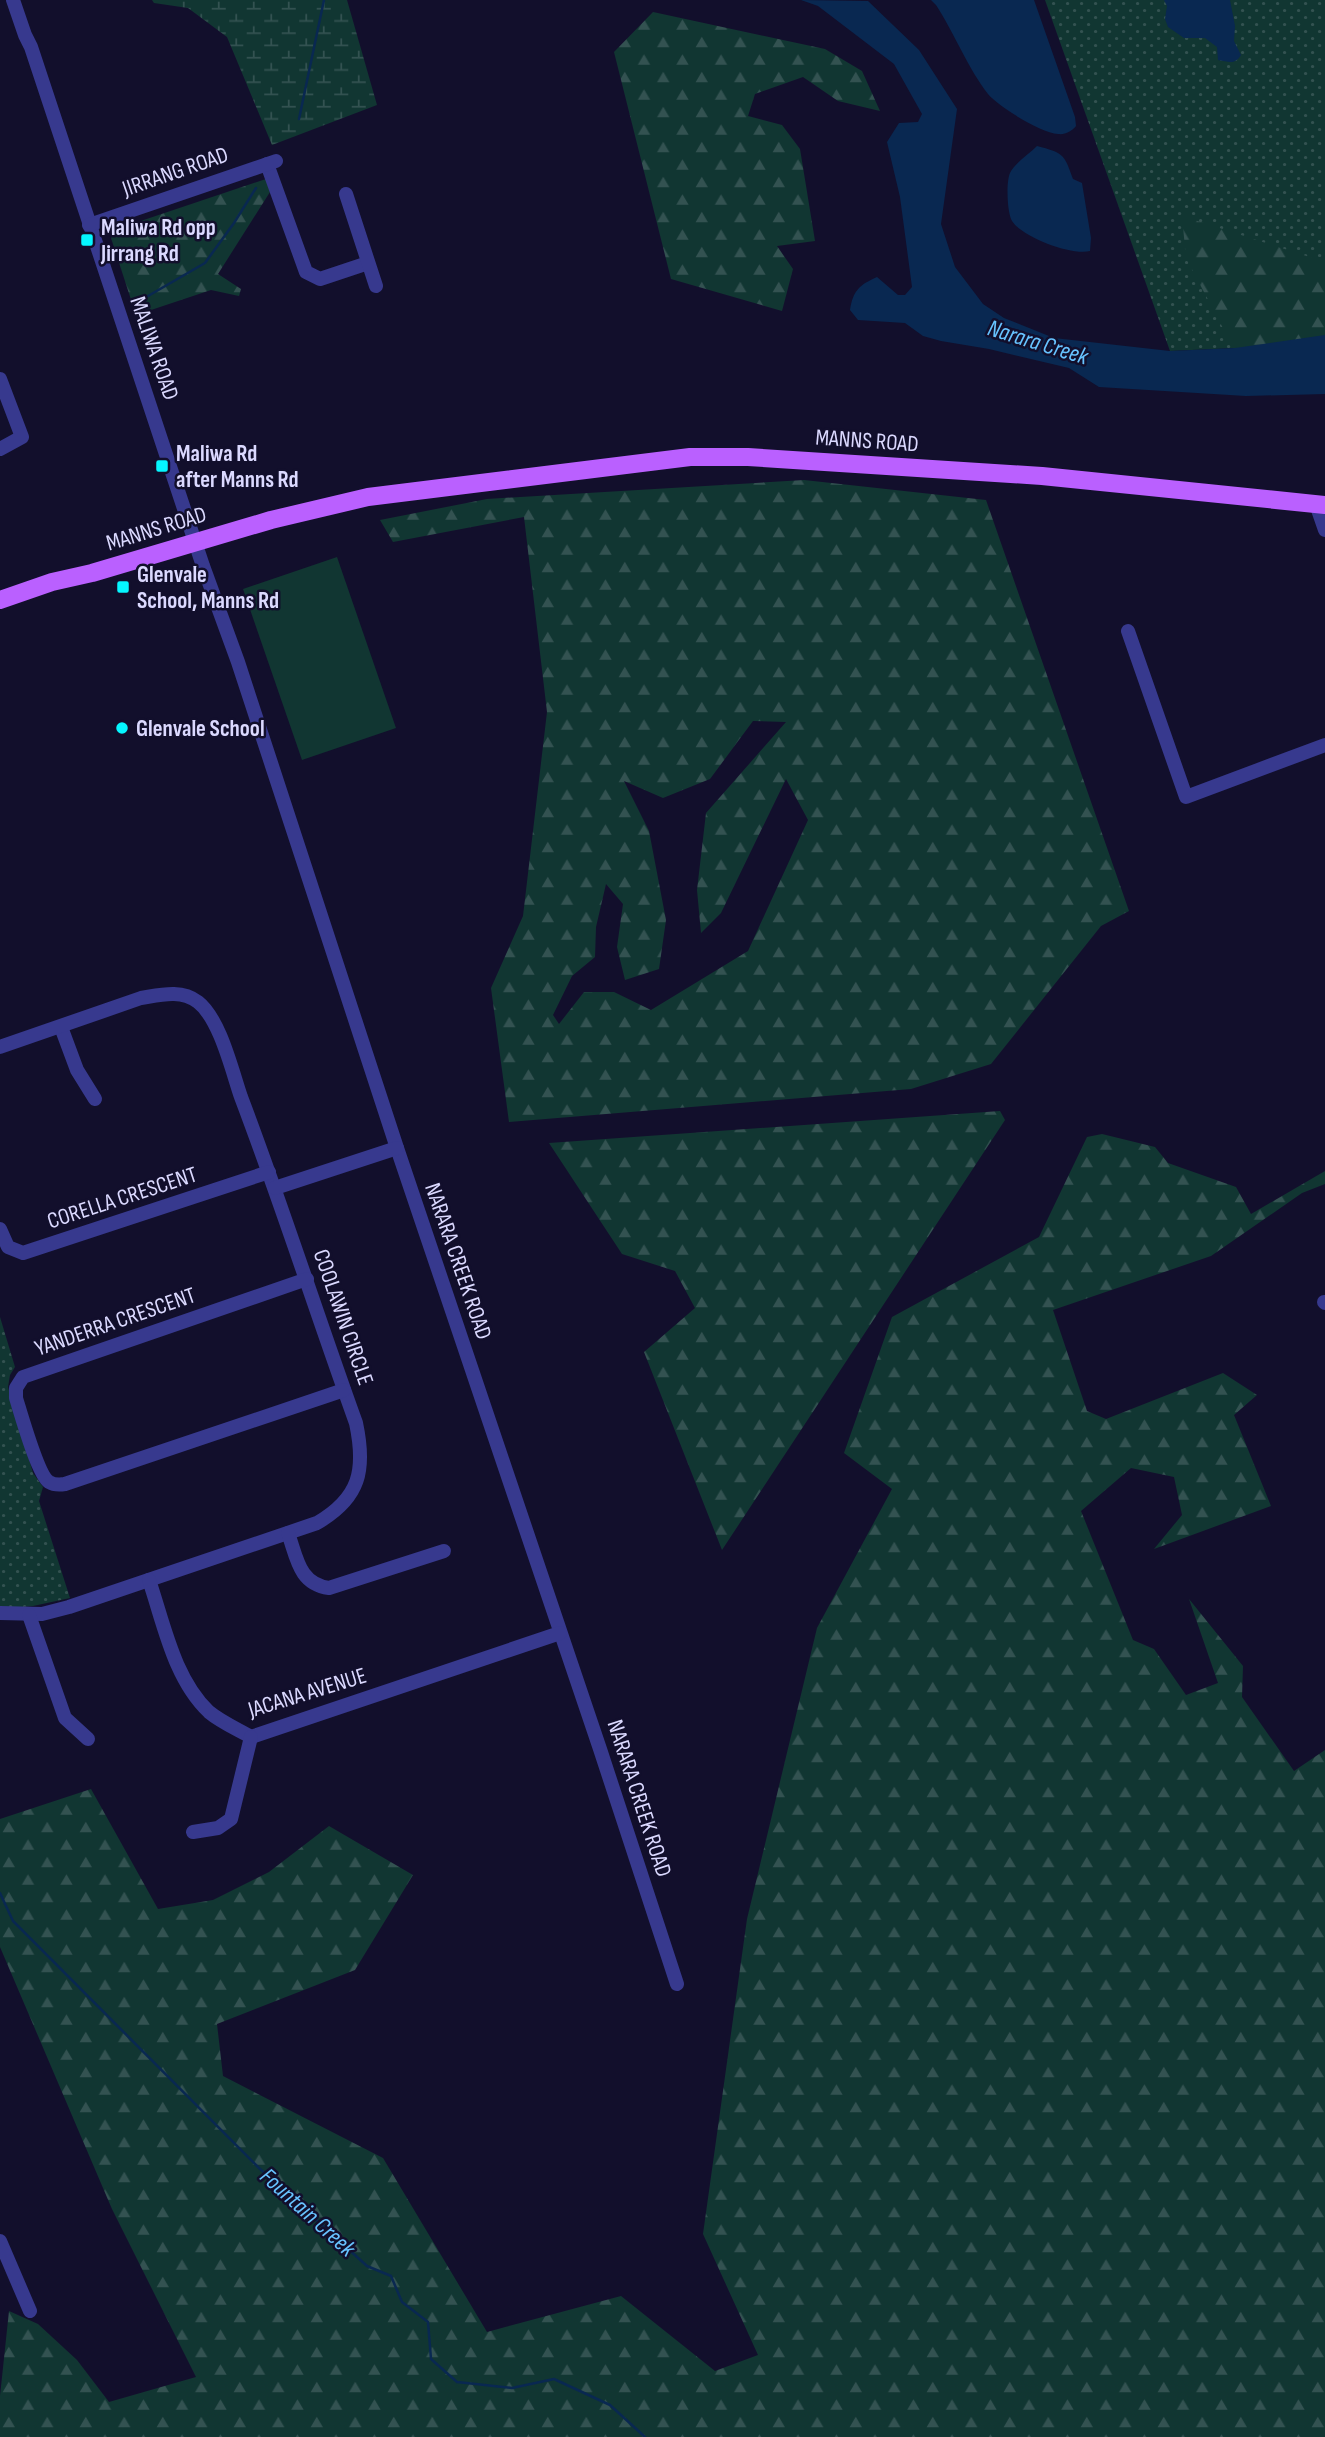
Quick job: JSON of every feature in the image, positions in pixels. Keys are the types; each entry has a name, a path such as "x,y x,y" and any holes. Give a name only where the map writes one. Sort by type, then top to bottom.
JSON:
{"main road":[{"name":"MANNS ROAD","path":"2,599 99,582 197,546 371,506 407,493 690,457 748,457 1042,476 1320,504"}],"street":[{"name":"MALIWA ROAD","path":"13,0 197,546"},
{"name":"JIRRANG ROAD","path":"89,225 272,163 306,272 320,279 368,262"},
{"path":"346,194 376,286"},
{"path":"0,379 22,438 0,449"},
{"path":"1320,504 1325,530"},
{"name":"NARARA CREEK ROAD","path":"197,546 328,931 397,1148 677,1984"},
{"path":"1128,632 1186,797 1325,745"},
{"name":"COOLAWIN CIRCLE","path":"0,1047 141,998 165,994 185,995 200,1003 215,1026 307,1279 356,1423 361,1462 358,1479 351,1494 329,1516 317,1523 69,1607 29,1615 0,1613"},
{"path":"61,1027 77,1070 95,1099"},
{"path":"275,1188 397,1148"},
{"name":"CORELLA CRESCENT","path":"0,1229 8,1247 23,1253 269,1172"},
{"name":"YANDERRA CRESCENT","path":"307,1279 23,1377 16,1388 16,1398 28,1434 44,1477 57,1485 65,1484 344,1390"},
{"path":"288,1533 307,1580 329,1588 444,1551"},
{"name":"JACANA AVENUE","path":"149,1580 174,1654 192,1693 211,1714 251,1737 560,1633"},
{"path":"29,1615 65,1718 89,1740"},
{"path":"193,1832 218,1828 231,1819 251,1737"},
{"path":"0,2241 30,2311"}],"green space":[{"path":"152,0 347,0 377,105 272,145 227,37 188,8 154,3"},
{"path":"1045,0 1325,0 1325,335 1235,348 1170,351"},
{"path":"653,12 825,49 862,71 880,111 838,101 803,77 755,94 748,116 782,125 800,149 815,241 777,246 793,269 782,311 671,279 614,52"},
{"path":"266,179 270,192 218,274 241,289 239,296 211,290 136,315 111,238 114,230"},
{"path":"1182,216 1325,262 1325,339 1234,349 1186,258"},
{"path":"804,480 986,500 1129,911 1101,926 991,1064 911,1089 509,1122 491,988 523,916 547,712 524,517 393,542 380,520 487,499","holes":["753,721 786,722 706,813 697,890 701,933 721,913 786,779 808,820 748,951 651,1010 614,992 584,992 559,1024 553,1015 572,976 595,957 596,927 606,884 623,904 617,947 625,980 659,969 666,920 649,831 624,781 663,798 710,779"]},
{"path":"337,557 396,728 302,760 243,589"},
{"path":"1000,1111 1005,1120 722,1550 644,1352 695,1308 675,1271 622,1254 549,1143"},
{"path":"1102,1134 1155,1147 1168,1163 1236,1187 1251,1214 1325,1171 1325,1184 1302,1193 1211,1256 1053,1310 1087,1411 1106,1419 1223,1373 1257,1395 1234,1415 1271,1506 1154,1549 1182,1515 1174,1477 1131,1468 1081,1511 1133,1640 1154,1649 1186,1695 1218,1683 1189,1599 1243,1666 1242,1697 1294,1771 1325,1750 1325,2437 0,2437 0,2396 9,2311 38,2324 77,2360 109,2402 196,2377 112,2209 0,1947 0,1819 91,1789 158,1909 213,1900 269,1872 329,1826 413,1875 355,1970 217,2024 223,2076 383,2158 487,2332 621,2296 715,2371 758,2355 703,2234 747,1919 817,1628 892,1489 844,1453 892,1317 1039,1237 1087,1137"},
{"path":"0,1317 15,1367 8,1387 33,1473 43,1487 39,1501 70,1598 33,1606 0,1609"}],"water":[{"name":"Narara Creek","path":"801,0 868,1 919,50 957,109 941,224 955,267 983,304 1004,318 1054,338 1170,351 1235,348 1325,335 1325,394 1246,396 1099,387 1069,368 941,341 923,336 905,323 858,320 850,310 851,303 858,289 866,283 877,277 898,295 905,295 912,287 900,197 887,142 899,123 918,122 922,114 894,64 818,6"},
{"path":"931,0 1034,0 1076,126 1063,134 1051,133 1001,106 988,94 974,74"},
{"path":"1164,0 1230,0 1235,26 1234,41 1241,55 1239,58 1231,62 1218,60 1217,47 1205,38 1184,38 1168,27"},
{"path":"1037,146 1061,155 1073,179 1082,183 1091,238 1090,251 1072,251 1048,244 1026,233 1012,221 1008,197 1010,173"}],"waterway":[{"path":"299,119 324,0"},
{"path":"148,296 205,263 256,188"},
{"name":"Fountain Creek","path":"0,1893 13,1921 259,2168 367,2266 391,2276 402,2302 428,2322 431,2359 457,2382 512,2388 554,2379 610,2405 645,2437"}],"place":[{"name":"Maliwa Rd opp Jirrang Rd","path":"87,240"},
{"name":"Maliwa Rd after Manns Rd","path":"162,466"},
{"name":"Glenvale School, Manns Rd","path":"123,587"},
{"name":"Glenvale School","path":"122,728"}]}
